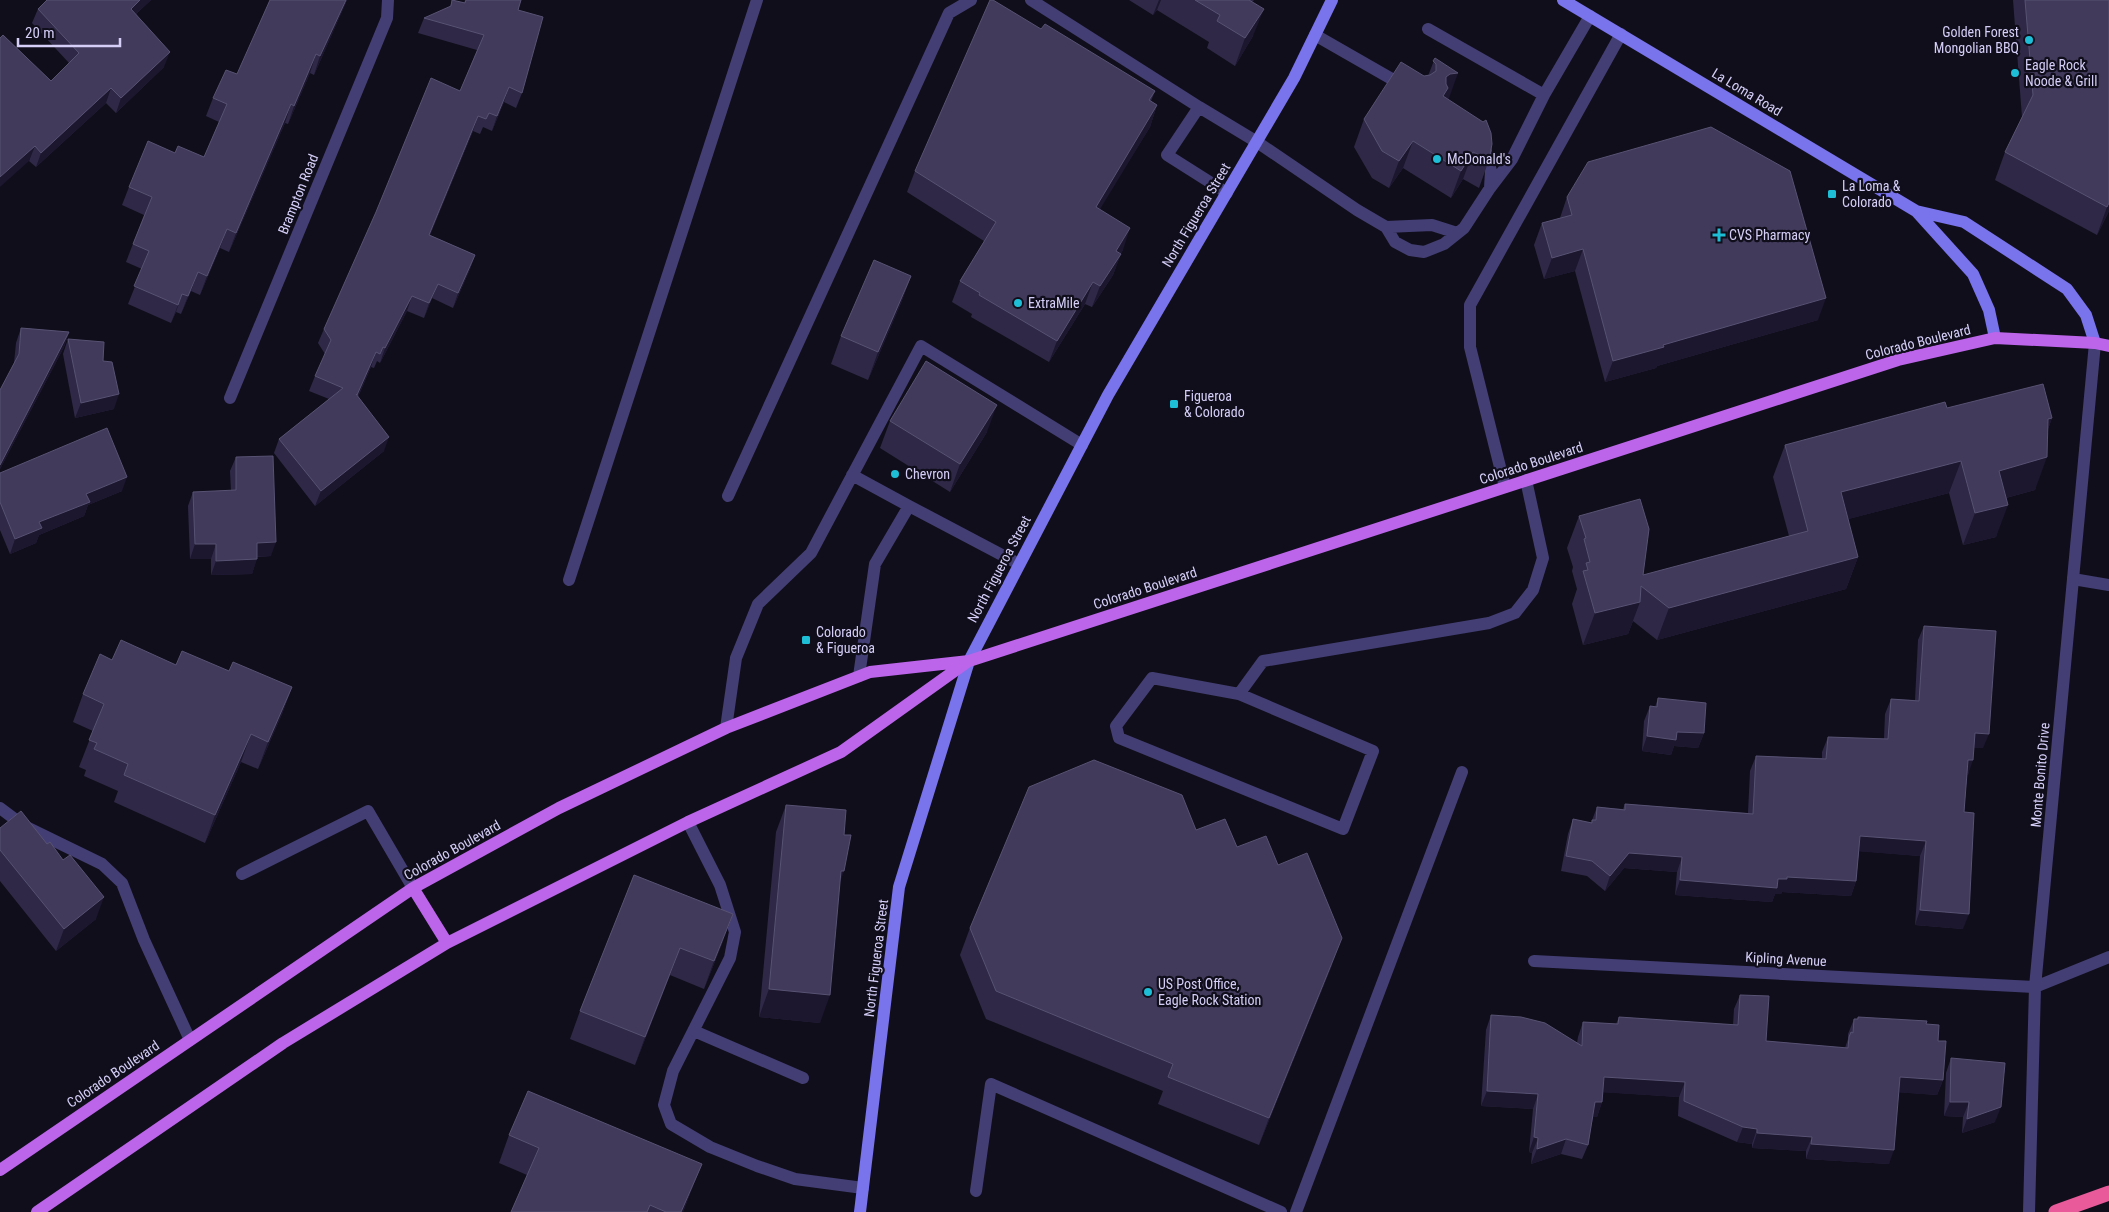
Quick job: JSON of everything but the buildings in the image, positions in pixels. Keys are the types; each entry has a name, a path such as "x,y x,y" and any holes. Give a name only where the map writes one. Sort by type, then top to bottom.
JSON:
{"highway":[{"path":"2056,1212 2109,1193"}],"main road":[{"name":"North Figueroa Street","path":"860,1212 899,887 968,661 1108,394 1294,78 1332,0"},
{"name":"La Loma Road","path":"1563,0 1916,211 1973,274 1989,310 1995,338"},
{"name":"La Loma Road","path":"1916,211 1964,222 2067,289 2086,315 2095,342"},
{"name":"Colorado Boulevard","path":"0,1170 412,888 559,808 726,728 859,676 870,672 968,661 1898,360 1995,338 2095,342 2109,346"},
{"name":"Colorado Boulevard","path":"37,1212 283,1043 447,943 688,822 840,752 968,661"},
{"path":"412,888 447,943"}],"street":[{"name":"Brampton Road","path":"230,398 387,18 388,0"},
{"path":"569,580 757,0"},
{"path":"728,496 949,13 971,0"},
{"path":"1031,0 1257,142 1386,228 1395,242 1410,250 1424,252 1444,244 1464,228 1490,188 1512,160 1544,95 1590,16"},
{"path":"1428,28 1544,95"},
{"path":"1505,487 1470,348 1470,305 1621,34"},
{"path":"1315,35 1411,90"},
{"path":"1199,107 1167,155 1227,193"},
{"path":"1480,136 1488,151 1491,171 1490,188"},
{"path":"1386,228 1432,224 1457,233"},
{"name":"Monte Bonito Drive","path":"2029,1212 2035,987 2095,342"},
{"path":"726,728 736,658 758,604 811,553 921,346 1082,445"},
{"path":"852,475 1018,564"},
{"path":"1239,694 1263,661 1488,622 1515,613 1533,590 1543,558 1526,480"},
{"path":"859,676 875,564 909,506"},
{"path":"2073,579 2109,585"},
{"path":"1152,678 1239,694 1373,751 1343,829 1119,738 1116,726 1152,678"},
{"path":"1296,1212 1462,772"},
{"path":"0,808 24,826 102,864 122,884 144,940 190,1040"},
{"path":"242,874 368,811 412,888"},
{"path":"688,822 720,885 735,932 730,958 673,1071 664,1105 671,1124 710,1147 795,1179 863,1188"},
{"path":"2035,987 2109,957"},
{"name":"Kipling Avenue","path":"1534,961 2035,987"},
{"path":"694,1031 803,1078"},
{"path":"976,1191 991,1084 1281,1212"}],"place":[{"name":"Golden Forest Mongolian BBQ","path":"2029,40"},
{"name":"Eagle Rock Noode & Grill","path":"2015,73"},
{"name":"McDonald's","path":"1437,159"},
{"name":"La Loma & Colorado","path":"1832,194"},
{"name":"CVS Pharmacy","path":"1719,235"},
{"name":"ExtraMile","path":"1018,303"},
{"name":"Figueroa & Colorado","path":"1174,404"},
{"name":"Chevron","path":"895,474"},
{"name":"Colorado & Figueroa","path":"806,640"},
{"name":"US Post Office, Eagle Rock Station","path":"1148,992"}]}
